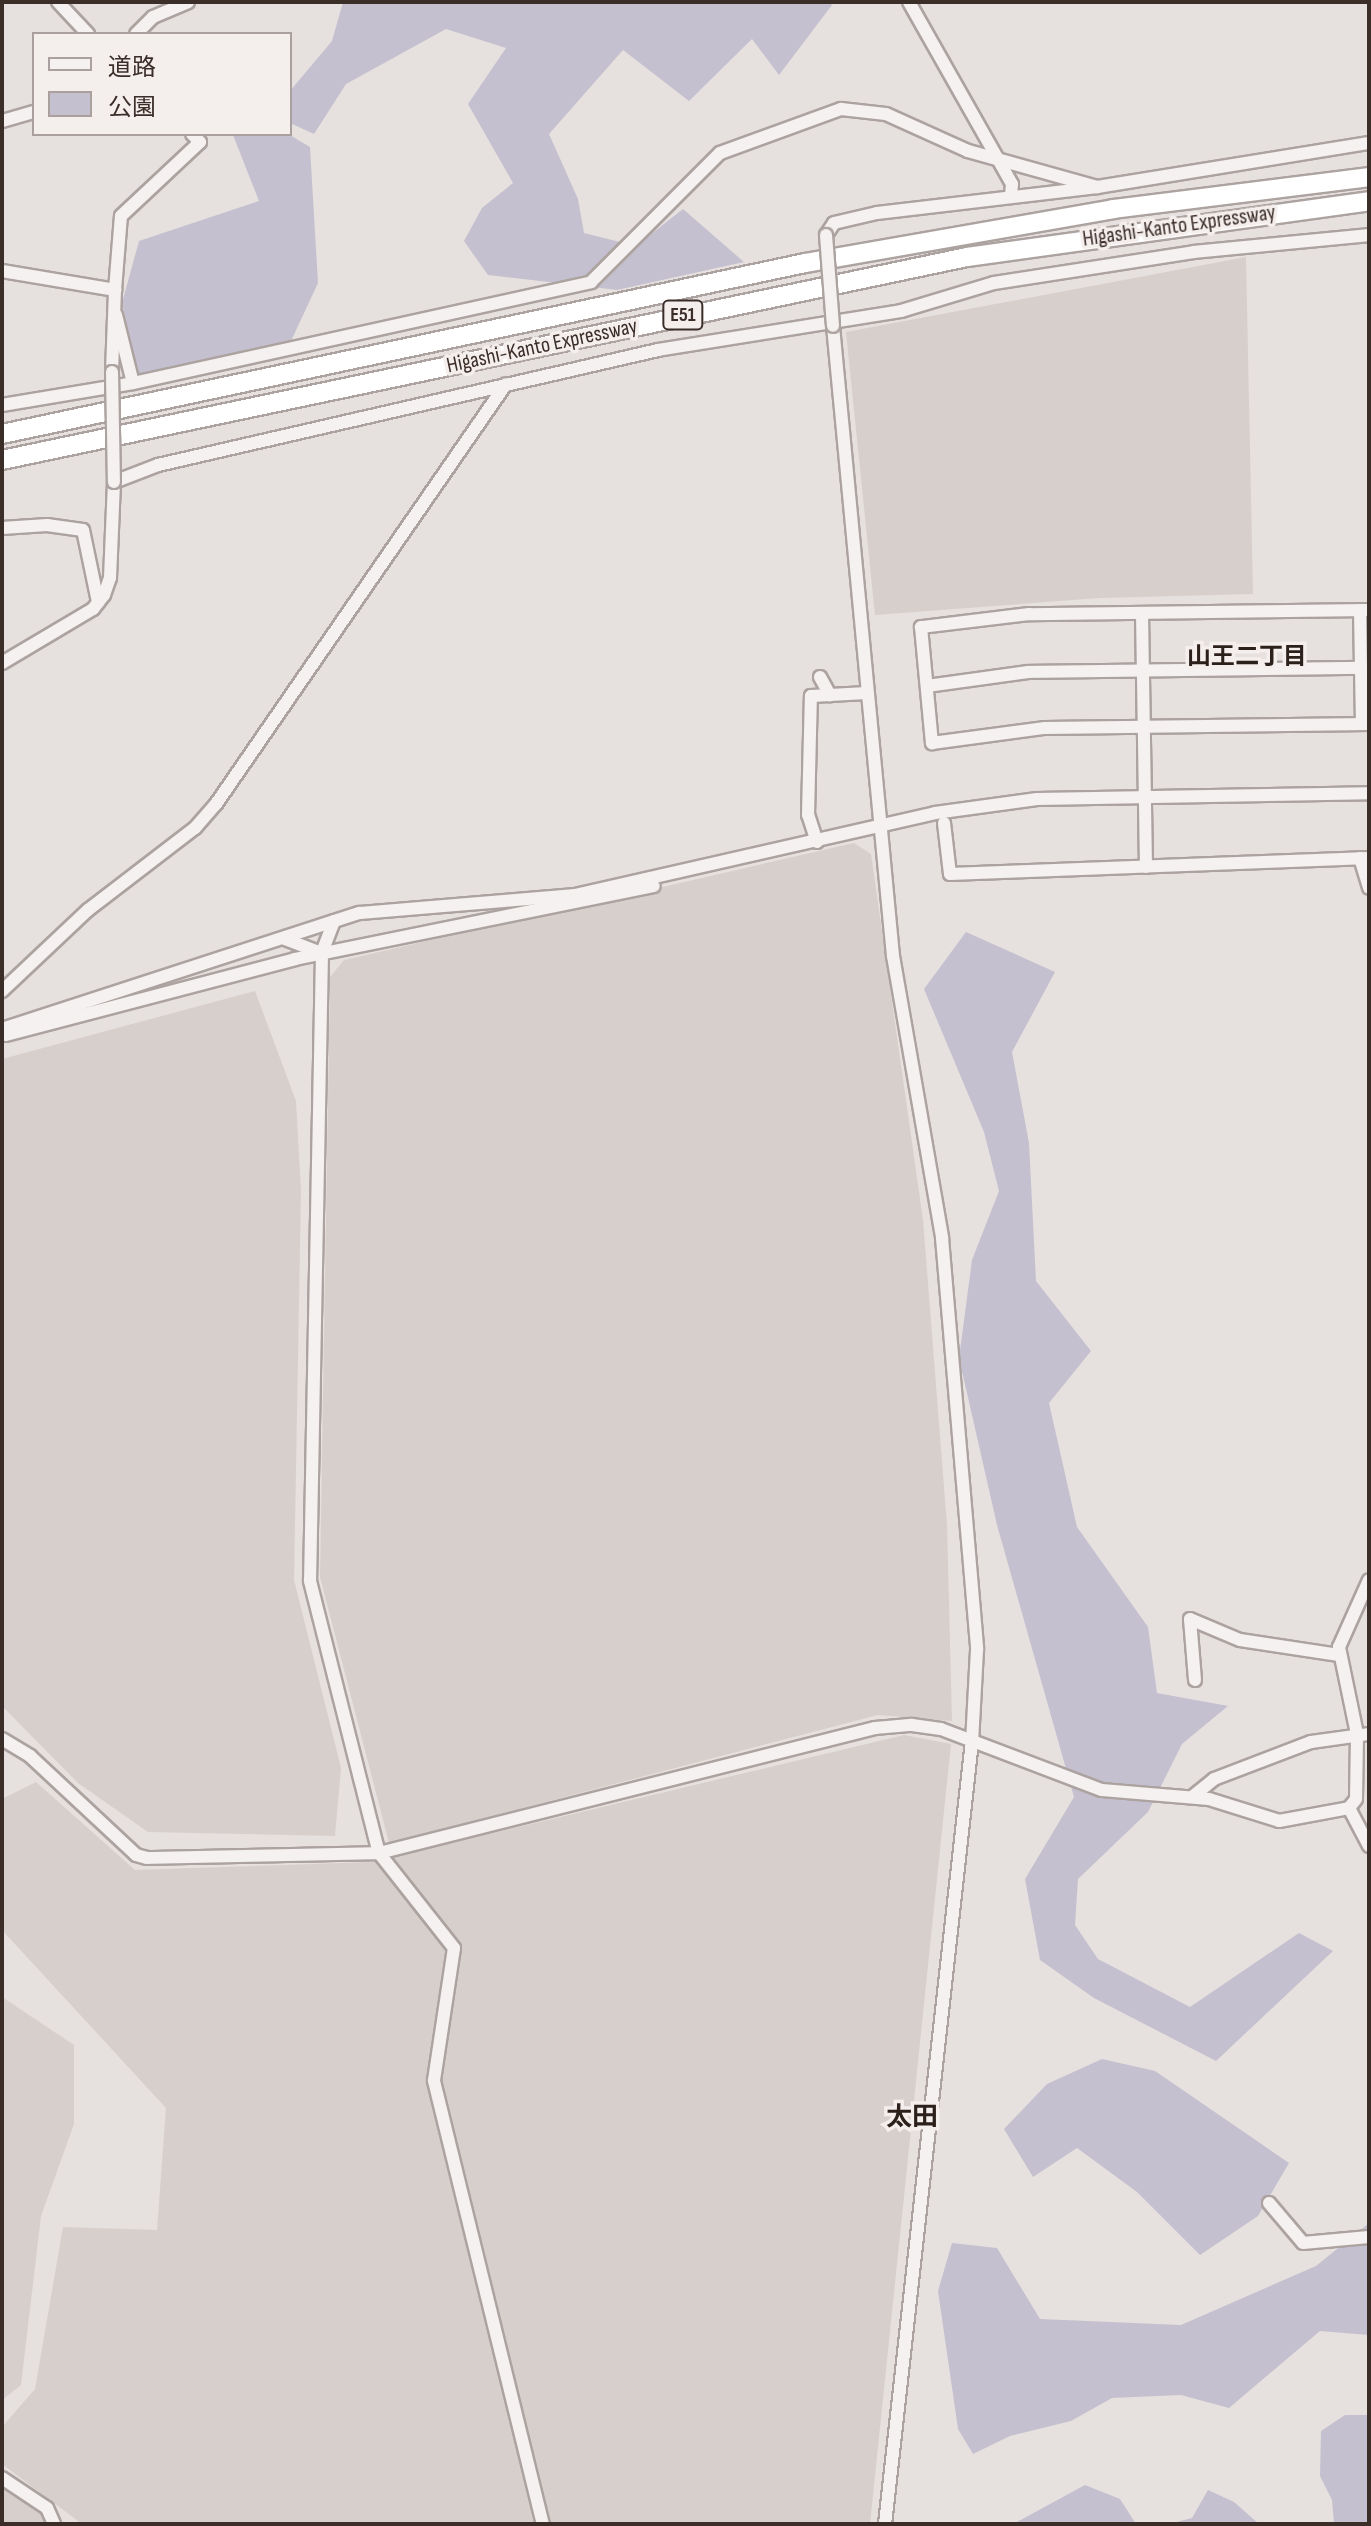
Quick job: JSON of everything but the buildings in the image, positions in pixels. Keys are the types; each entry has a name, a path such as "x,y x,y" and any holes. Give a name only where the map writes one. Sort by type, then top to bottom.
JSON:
{"highway":[{"name":"Higashi-Kanto Expressway","path":"2,434 805,263 1113,209 1369,177"},
{"name":"Higashi-Kanto Expressway","path":"2,460 967,257 1369,201"}],"street":[{"path":"58,2 86,32"},
{"path":"138,32 153,17 188,2"},
{"path":"909,2 1012,184 1011,196"},
{"path":"2,405 133,383 591,282 720,153 841,109 886,114 996,159 1097,187"},
{"path":"2,121 32,113"},
{"path":"2,663 98,602 110,578 114,482 112,372 121,216 200,142 194,136"},
{"path":"885,2524 972,1741 977,1650 942,1238 901,1009 879,827 826,235 834,223 847,218 1097,187 1369,143"},
{"path":"114,482 226,447 658,350 833,326 994,283 1076,269 1369,235"},
{"path":"2,271 115,290"},
{"path":"114,312 133,383"},
{"path":"2,991 88,910 195,828 216,804 506,384"},
{"path":"2,528 47,525 83,530 98,602"},
{"path":"1365,610 1361,668 1366,724 1045,728 932,743 921,627 1029,614 1142,613 1365,610"},
{"path":"1142,613 1146,867"},
{"path":"927,686 1028,672 1361,668"},
{"path":"820,677 830,695"},
{"path":"817,842 808,815 811,696 867,693"},
{"path":"2,1029 334,921 409,905 512,904 683,873 993,803 1145,796 1369,793"},
{"path":"944,823 950,874 1364,858 1369,888"},
{"path":"2,1036 322,953 579,904 659,885 683,873"},
{"path":"334,921 322,953 310,1581 379,1853 454,1948 434,2081 543,2524"},
{"path":"279,938 306,943 322,953"},
{"path":"2,1739 30,1756 136,1855 147,1858 379,1853 875,1728 912,1725 972,1741 1102,1790 1192,1797 1279,1821 1349,1808 1356,1799 1363,1734 1339,1655 1342,1634 1369,1580"},
{"path":"1195,1680 1190,1619 1240,1640 1339,1655"},
{"path":"1192,1797 1214,1779 1311,1742 1363,1734"},
{"path":"1349,1808 1369,1846"},
{"path":"1269,2203 1303,2243 1369,2237"},
{"path":"2,2478 47,2508 54,2524"}],"shaded area":[{"path":"1246,257 1253,594 1100,598 875,615 846,332"},
{"path":"854,843 871,854 923,1220 947,1525 952,1721 878,1715 389,1843 320,1577 330,977 344,960"},
{"path":"255,991 296,1101 301,1191 294,1580 341,1768 335,1836 148,1832 78,1783 2,1706 2,1059"},
{"path":"904,1735 951,1744 870,2524 82,2524 2,2464 2,2427 35,2389 63,2227 157,2230 166,2108 2,1930 2,1799 36,1782 135,1870 372,1862"},
{"path":"2,1997 74,2045 74,2124 41,2216 21,2385 2,2400"},
{"path":"2,2485 41,2511 46,2524 2,2524"}],"green space":[{"path":"343,2 829,2 832,5 779,75 752,39 689,101 623,50 549,134 578,199 584,233 636,246 683,209 744,262 617,290 488,275 464,241 482,208 513,183 468,104 506,48 446,29 346,84 314,134 292,124 292,89 332,41"},
{"path":"233,136 291,136 310,147 318,283 291,341 137,377 122,303 139,241 259,201"},
{"path":"966,932 1055,972 1012,1052 1029,1143 1036,1281 1091,1351 1049,1403 1077,1527 1148,1627 1157,1693 1228,1706 1182,1744 1148,1812 1078,1879 1075,1925 1098,1959 1190,2007 1299,1933 1333,1951 1216,2061 1094,1998 1040,1960 1025,1879 1074,1797 997,1525 959,1358 972,1260 999,1191 984,1132 924,989"},
{"path":"1102,2059 1155,2071 1289,2163 1258,2216 1200,2255 1137,2192 1077,2148 1033,2177 1004,2129 1047,2084"},
{"path":"1369,2223 1369,2335 1320,2331 1229,2408 1181,2395 1112,2398 1071,2421 1010,2436 973,2454 958,2429 938,2291 952,2243 997,2248 1040,2319 1181,2325 1316,2266"},
{"path":"1345,2415 1369,2415 1369,2524 1334,2524 1332,2500 1320,2476 1321,2431"},
{"path":"1085,2485 1120,2499 1136,2524 1013,2524"},
{"path":"1208,2490 1234,2502 1259,2524 1169,2524 1192,2518"}],"district":[{"name":"山王二丁目","path":"1247,657"},
{"name":"太田","path":"912,2118"}]}
